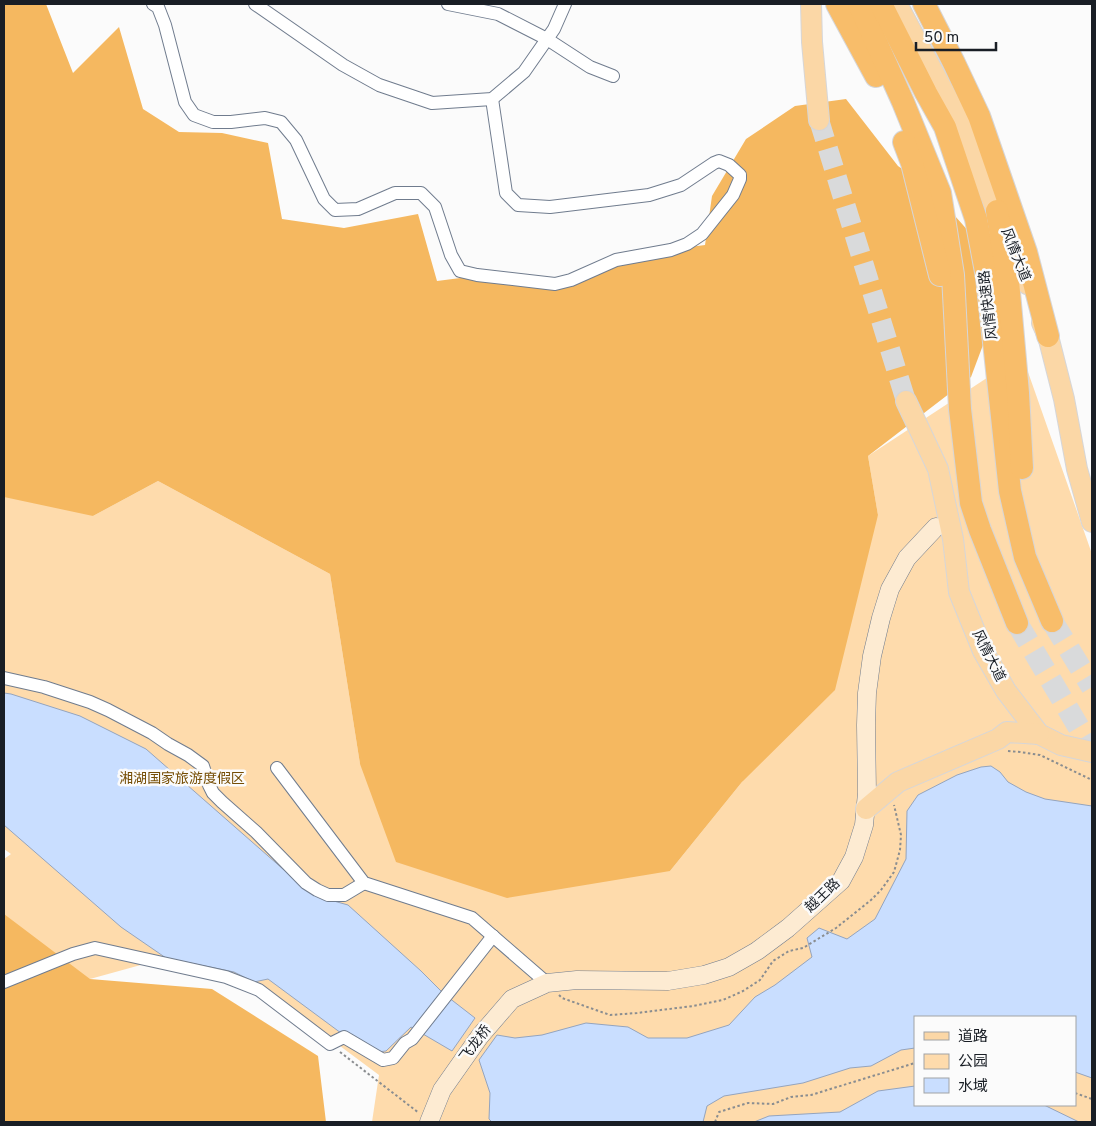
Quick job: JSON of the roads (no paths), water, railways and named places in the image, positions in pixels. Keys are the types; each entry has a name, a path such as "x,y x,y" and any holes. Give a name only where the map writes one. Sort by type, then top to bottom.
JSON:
{"highway":[{"path":"837,4 880,82 912,163 957,344"},
{"path":"858,4 903,102 940,193 953,275 960,409 971,503 1017,623"},
{"name":"风情快速路","path":"880,4 945,128 976,219 987,277 1010,491 1025,557 1052,621 1026,527 1018,393 1008,281 997,211"},
{"path":"924,4 979,116 1026,252 1048,336"}],"main road":[{"path":"811,4 812,42 819,120"},
{"name":"风情大道","path":"898,4 962,124 1048,336 1064,399 1077,469 1092,522"},
{"name":"风情大道","path":"906,401 938,469 953,540 959,592 983,651 1006,691 1039,734 1061,745 1092,752"},
{"name":"越王路","path":"512,999 547,983 577,980 668,981 704,976 729,967 757,952 788,928 841,881 854,857 864,826 867,793 867,693 880,618 890,589 907,558 936,527"},
{"path":"1004,741 1019,716 1006,691"},
{"path":"866,809 896,791 1004,741 1039,734"},
{"name":"飞龙桥","path":"430,1121 442,1090 480,1036 512,999"}],"street":[{"path":"154,4 158,7 165,25 185,102 194,115 213,122 265,118 281,122 296,140 324,199 335,210 358,209 395,192 421,192 435,208 450,255 460,271 477,275 555,284 571,280 616,260 671,250 687,244 702,234 733,195 740,179 740,175 729,165 719,161 681,185 649,195 550,207 518,205 506,193 492,99"},
{"path":"255,4 343,65 379,85 432,103 492,99 524,72 554,29 565,4"},
{"path":"448,4 498,14 547,39 590,67 613,76"},
{"path":"4,678 44,687 90,702 144,729 180,750 203,766 213,793 256,832 306,883 317,890 328,895 344,895 364,882"},
{"path":"277,768 364,882 472,918 547,983"},
{"path":"4,982 74,954 95,948 226,976 259,990 330,1044 344,1037 382,1060 393,1058 405,1043 412,1039 493,936"}],"water":[{"path":"4,693 80,716 146,749 300,884 323,898 348,905 444,994 475,1018 452,1051 411,1027 386,1051 368,1053 268,979 254,982 234,972 166,958 121,927 4,825"},
{"path":"991,766 1000,772 1008,782 1026,792 1045,799 1092,806 1092,1078 1076,1072 1076,1016 914,1016 914,1048 901,1050 871,1066 850,1068 803,1083 724,1096 707,1106 703,1122 492,1122 489,1119 490,1093 479,1060 497,1035 515,1038 542,1035 586,1023 628,1027 648,1038 687,1038 729,1025 755,997 775,985 812,957 807,938 819,928 847,939 875,919 906,859 907,811 918,795 957,775 981,767"},
{"path":"914,1086 914,1106 1046,1106 1079,1122 754,1122 769,1116 840,1112 878,1091"}],"tunnel":[{"path":"819,120 906,401"},
{"path":"1052,621 1092,687"},
{"path":"1017,623 1092,749"}],"park label":[{"name":"湘湖国家旅游度假区","path":"182,779"}]}
